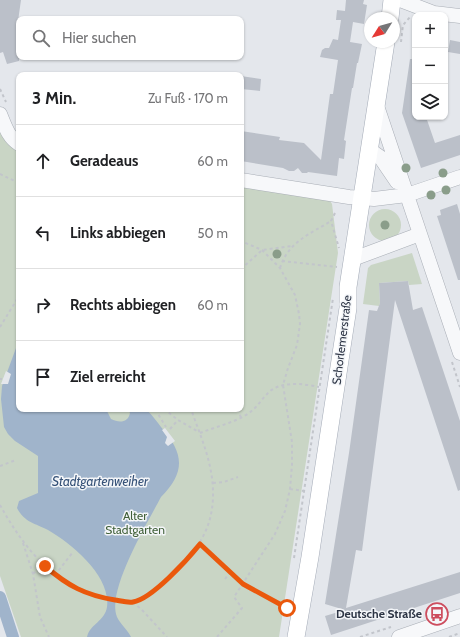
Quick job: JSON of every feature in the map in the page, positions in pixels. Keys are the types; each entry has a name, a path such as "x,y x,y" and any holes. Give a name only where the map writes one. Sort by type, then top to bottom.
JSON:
{"main road":[{"path":"392,0 395,12"},
{"name":"Schorlemerstraße","path":"296,637 310,557 348,308 348,287 344,257 363,199 385,48"}],"street":[{"path":"400,0 434,13 460,16"},
{"path":"377,106 460,353"},
{"path":"0,114 7,132 16,142"},
{"path":"370,150 380,157 407,195"},
{"path":"244,180 363,199 382,199 407,195 460,177"},
{"path":"344,257 420,234"},
{"path":"399,637 460,616"}],"path":[{"path":"400,20 412,17"},
{"path":"0,174 16,182"},
{"path":"280,268 282,261 292,246 331,221 335,213"},
{"path":"282,261 338,268 344,257 331,221"},
{"path":"217,637 242,608 234,597 275,534 285,511 290,489 292,465 292,442 283,385 297,345 299,334 299,314 295,295 280,268 262,250 244,242"},
{"path":"244,266 262,250 292,246"},
{"path":"294,561 333,297"},
{"path":"0,327 16,301"},
{"path":"200,433 241,418 254,409 271,390 283,385 303,384 319,387"},
{"path":"158,412 166,427"},
{"path":"168,412 200,433"},
{"path":"0,505 22,540 45,566 62,581 81,591 101,598 133,602 143,598 156,589 188,559 200,544 206,532 211,515 213,483 210,462 192,412"},
{"path":"239,412 241,418"},
{"path":"170,429 178,420"},
{"path":"0,466 16,460"},
{"path":"213,483 224,482 238,477"},
{"path":"290,489 304,491"},
{"path":"22,540 33,574 40,617 49,637"},
{"path":"200,544 243,584 287,608 286,615"},
{"path":"55,574 73,552"},
{"path":"33,574 45,566"},
{"path":"225,579 230,572"},
{"path":"133,602 167,637"},
{"path":"449,637 460,633"}],"green space":[{"name":"Alter Stadtgarten","path":"0,127 16,146 16,412 244,412 244,185 329,199 332,204 338,253 279,637 21,637 0,576"},
{"path":"382,209 388,209 398,216 401,225 400,231 394,238 388,241 382,241 372,234 369,228 369,222 376,212"},
{"path":"412,253 422,284 409,285 408,281 379,283 379,306 363,304 368,268 371,265"}],"water":[{"name":"Stadtgartenweiher","path":"16,348 16,412 108,412 111,419 123,421 127,419 130,412 148,412 169,436 174,445 178,454 179,462 175,479 161,497 138,539 117,591 115,605 117,617 131,637 87,637 91,629 106,612 107,595 103,584 88,562 78,552 58,536 27,520 17,508 19,501 38,493 38,456 15,441 4,427 1,399 2,386"}],"pier":[{"path":"6,371 11,374 8,384 1,384"},
{"path":"165,428 175,441 168,446 165,443 167,437 162,430"}],"building":[{"path":"0,0 21,0 19,16 16,16 16,60 19,61 7,64 3,52 0,53"},
{"path":"346,0 364,0 363,4 367,5 366,12 364,12 364,24 353,22 350,42 362,44 352,88 344,140 346,141 344,159 339,158 337,176 308,172 302,173 298,168 294,171 289,171 283,168 244,162 244,131 280,137 279,140 304,143 321,160 330,94 333,94 338,60 320,57 322,50 329,48 333,39 338,40 341,20 336,20 337,10 345,11"},
{"path":"450,40 460,42 460,54 448,52"},
{"path":"410,59 412,59 412,120 427,120 435,143 460,135 460,155 421,168 402,113"},
{"path":"244,76 261,79 260,91 244,89"},
{"path":"457,204 460,214 460,280 458,280 437,216 441,215 440,210"},
{"path":"408,281 413,310 422,307 460,421 460,490 458,491 395,300 362,551 356,550 346,608 460,572 460,593 331,635 325,616 345,610 325,604 349,453 369,310 377,311 380,303 379,283"}],"waterway":[{"path":"0,597 13,637"}],"place":[{"name":"Deutsche Straße","path":"437,614"}],"route":[{"path":"45,566 62,581 81,591 101,598 133,602 143,598 156,589 188,559 200,544 243,584 287,608"}]}
